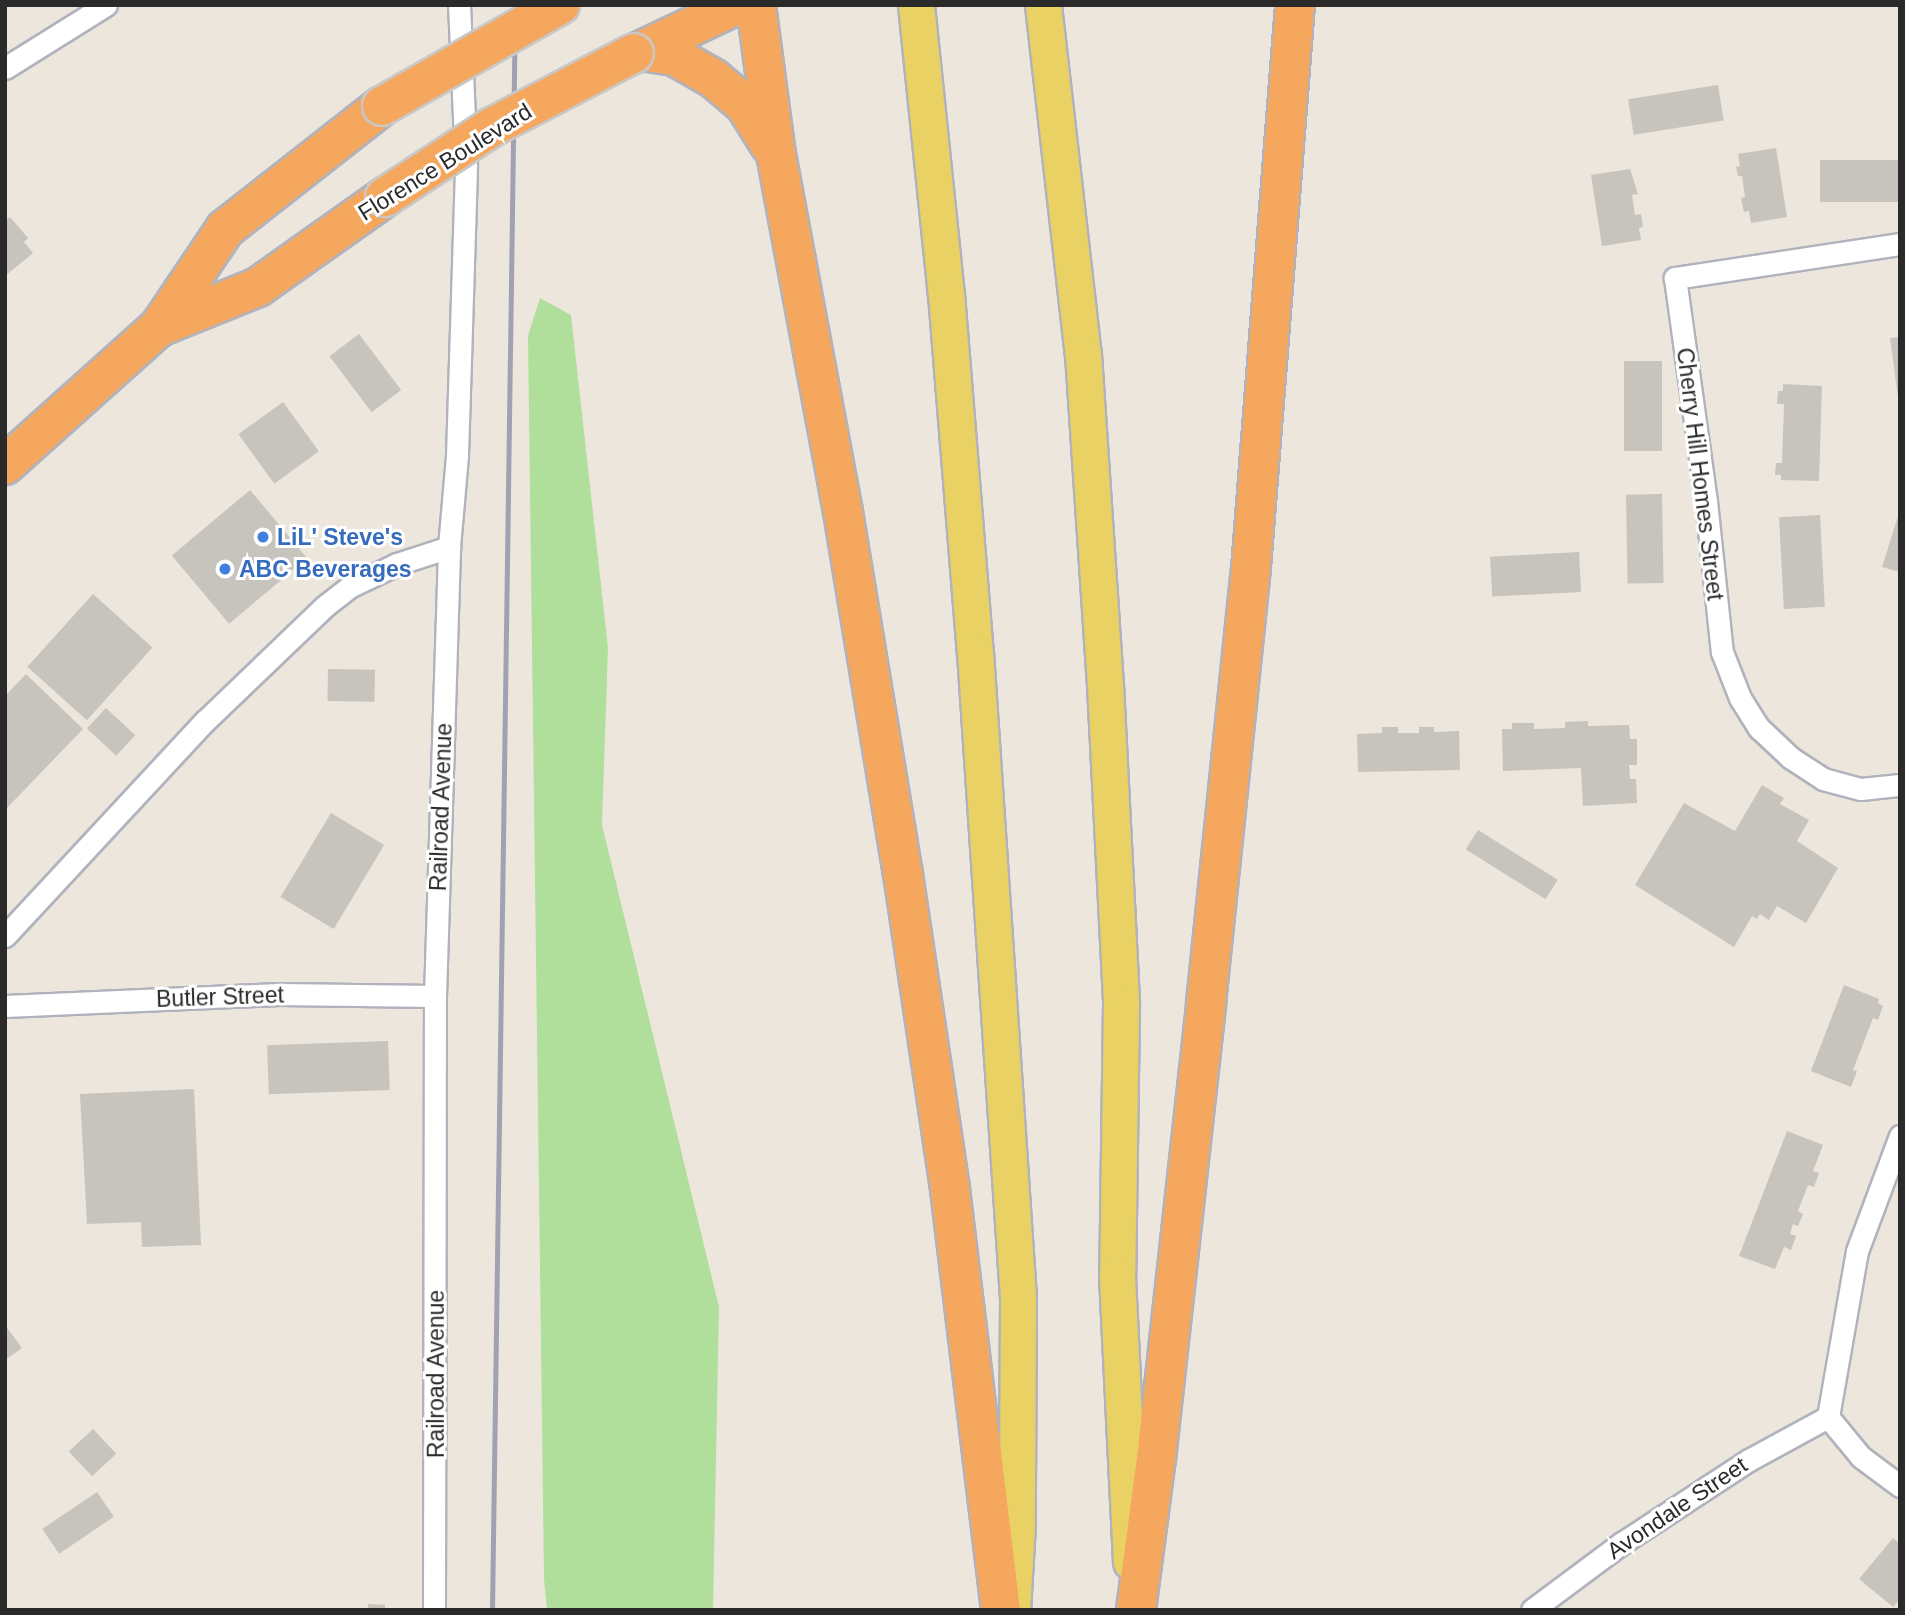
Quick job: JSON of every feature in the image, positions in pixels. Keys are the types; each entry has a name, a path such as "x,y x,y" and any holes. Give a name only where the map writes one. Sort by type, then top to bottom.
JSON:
{"highway":[{"name":"Florence Boulevard","path":"5,465 159,327 225,229 383,106 560,5"},
{"name":"Florence Boulevard","path":"159,327 258,287 384,198 492,127 737,5"},
{"path":"756,5 776,154 843,512 903,874 958,1254 1001,1610"},
{"path":"1135,1610 1176,1279 1251,568 1295,5"},
{"path":"1294,44 1307,5"},
{"path":"638,52 674,56 713,78 745,105 776,154"}],"main road":[{"path":"916,5 946,294 975,652 1017,1284 1017,1524 1012,1610"},
{"path":"1044,15 1083,354 1105,685 1121,1005 1117,1276 1135,1610"}],"street":[{"path":"5,68 106,5"},
{"name":"Railroad Avenue","path":"434,1610 435,996 449,547 457,455 464,293 466,164 459,5"},
{"name":"Cherry Hill Homes Street","path":"1900,244 1675,278 1706,500 1722,652 1740,698 1759,729 1791,758 1823,779 1861,789 1900,785"},
{"path":"5,936 205,721 326,606 351,586 397,564 449,547"},
{"name":"Butler Street","path":"5,1006 279,993 435,996"},
{"path":"1900,1136 1857,1251 1828,1417 1861,1457 1900,1486"},
{"name":"Avondale Street","path":"1532,1610 1622,1543 1749,1460 1828,1417"}],"green space":[{"path":"540,298 571,315 608,648 602,825 719,1307 713,1610 547,1610 544,1579 528,336"}],"building":[{"path":"1718,85 1724,121 1634,135 1628,99"},
{"path":"1776,148 1787,217 1751,223 1749,211 1744,212 1741,198 1745,197 1742,176 1738,176 1736,167 1740,166 1738,154"},
{"path":"1820,160 1900,160 1900,202 1820,202"},
{"path":"1630,169 1638,194 1632,195 1635,215 1641,214 1641,240 1602,246 1591,175"},
{"path":"10,217 28,238 24,242 33,253 5,276 5,221"},
{"path":"359,334 401,390 372,412 329,356"},
{"path":"1900,337 1900,397 1898,397 1890,338"},
{"path":"1624,361 1662,361 1662,451 1624,451"},
{"path":"1783,384 1822,386 1819,481 1781,480 1781,475 1775,475 1776,463 1782,463 1784,404 1777,404 1778,391 1783,391"},
{"path":"283,402 319,451 274,484 239,434"},
{"path":"250,490 307,558 229,624 172,556"},
{"path":"1662,494 1664,583 1628,584 1626,495"},
{"path":"1900,513 1900,572 1882,567"},
{"path":"1820,515 1825,607 1784,609 1779,517"},
{"path":"1579,552 1581,592 1492,597 1490,557"},
{"path":"93,594 152,648 87,720 27,667"},
{"path":"328,669 375,670 374,702 327,701"},
{"path":"26,674 83,729 5,810 5,696"},
{"path":"106,708 135,735 116,756 87,728"},
{"path":"1588,721 1588,726 1629,725 1630,739 1637,739 1637,765 1629,765 1630,779 1636,779 1637,803 1583,806 1581,768 1503,771 1502,729 1512,729 1512,723 1534,723 1534,729 1565,728 1565,722"},
{"path":"1382,727 1398,727 1398,733 1419,733 1419,727 1434,727 1434,732 1459,731 1460,770 1358,772 1357,734 1382,733"},
{"path":"1762,785 1784,798 1780,804 1809,820 1797,841 1838,868 1806,923 1777,906 1769,920 1760,914 1757,919 1752,916 1734,947 1635,885 1684,803 1735,831"},
{"path":"331,813 384,845 334,929 281,897"},
{"path":"1478,830 1558,880 1546,899 1466,850"},
{"path":"1844,985 1879,999 1878,1003 1883,1006 1878,1020 1873,1018 1853,1070 1857,1071 1851,1087 1811,1071"},
{"path":"388,1041 390,1090 269,1094 267,1045"},
{"path":"194,1089 201,1245 142,1247 141,1222 87,1224 80,1094"},
{"path":"1787,1131 1823,1145 1813,1171 1819,1173 1814,1187 1808,1185 1798,1211 1803,1214 1798,1226 1793,1224 1790,1234 1796,1236 1791,1250 1784,1247 1775,1269 1739,1256"},
{"path":"5,1325 22,1348 5,1360"},
{"path":"93,1429 116,1454 92,1476 69,1452"},
{"path":"97,1492 114,1517 59,1554 42,1529"},
{"path":"1893,1538 1900,1544 1900,1599 1893,1607 1859,1579"},
{"path":"368,1604 385,1605 385,1610 368,1610"}],"railway":[{"path":"492,1610 515,5"}],"place":[{"name":"LiL' Steve's","path":"263,537"},
{"name":"ABC Beverages","path":"225,569"}]}
